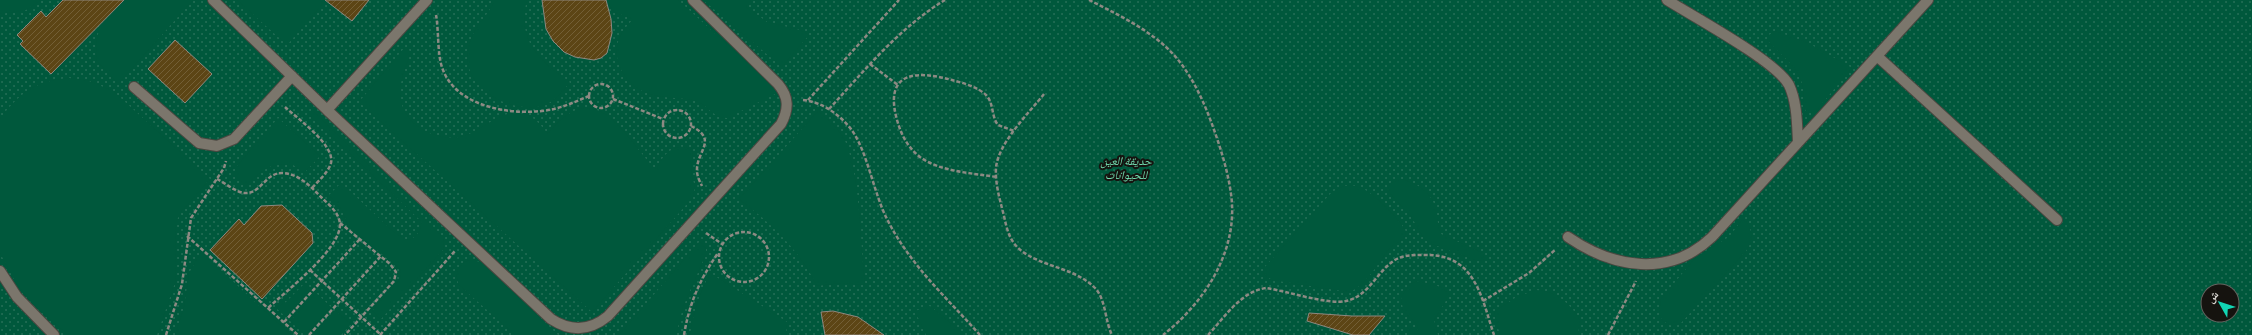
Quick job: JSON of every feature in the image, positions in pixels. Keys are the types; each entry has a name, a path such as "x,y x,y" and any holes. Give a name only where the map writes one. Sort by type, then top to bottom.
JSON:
{"lane":[{"path":"213,0 465,241 551,319 570,328 580,329 590,327 608,316 781,124 786,116 786,99 778,84 693,0"},
{"path":"327,110 427,0"},
{"path":"1667,0 1764,61 1780,74 1789,85 1794,100 1798,142"},
{"path":"1568,237 1604,257 1618,261 1642,264 1664,263 1678,260 1702,246 1928,0"},
{"path":"1877,56 2057,220"},
{"path":"134,87 199,143 217,146 226,144 241,133 292,76"},
{"path":"0,271 17,298 54,335"}],"path":[{"path":"808,100 899,0"},
{"path":"829,109 870,64 916,22 945,0"},
{"path":"1088,0 1124,17 1166,47 1182,65 1205,104 1226,167 1232,196 1231,221 1222,262 1201,297 1183,317 1163,335"},
{"path":"435,14 442,69 450,84 458,93 470,100 488,107 536,111 555,109 589,96"},
{"path":"870,64 898,85"},
{"path":"996,177 941,166 921,158 912,150 899,129 892,101 893,92 904,78 913,75 942,77 959,82 983,92 990,101 998,126 1014,131"},
{"path":"605,84 610,88 613,100 605,108 599,108 590,102 590,90 594,86 605,84"},
{"path":"1044,94 1014,131 998,157 996,177 1008,232 1016,246 1031,256 1068,270 1089,283 1097,291 1112,335"},
{"path":"274,96 330,151 331,162 329,168 312,188"},
{"path":"786,99 808,100 829,109 842,118 852,130 886,218 910,257 924,276 980,335"},
{"path":"613,100 663,119"},
{"path":"691,126 688,132 676,138 670,137 665,132 662,125 663,119 667,113 673,110 680,110 686,113 691,126 700,130 704,136 705,147 697,171 709,203"},
{"path":"166,335 182,284 186,264 191,218 196,208 224,168 226,144"},
{"path":"217,179 241,192 249,193 257,189 270,176 282,173 300,178 332,208 340,223 394,267 396,276 391,285 345,335"},
{"path":"268,308 310,270 334,242 340,223"},
{"path":"684,335 691,304 698,284 728,237 737,233 746,232 755,234 768,248 768,267 763,275 755,280 746,283 736,282 728,278 722,271 718,262 718,253"},
{"path":"188,236 298,335"},
{"path":"1483,301 1529,273 1568,237"},
{"path":"284,322 360,239"},
{"path":"310,270 380,335 465,241"},
{"path":"1208,335 1241,299 1255,290 1266,288 1346,301 1360,295 1390,263 1399,257 1408,255 1431,255 1455,261 1471,275 1483,301 1494,335"},
{"path":"309,335 381,256"},
{"path":"1608,335 1633,289 1642,264"}],"green space":[{"name":"حديقة العين للحيوانات","path":"0,0 2252,0 2252,335 0,335"},
{"path":"0,0 41,0 26,10 0,14"},
{"path":"124,0 193,0 118,84 97,61 96,44 100,25"},
{"path":"237,0 326,0 287,45"},
{"path":"495,0 527,0 524,14 525,27 533,48 540,58 570,82 556,98 543,106 524,107 503,102 484,90 471,73 468,63 470,42 476,29 488,13"},
{"path":"606,0 678,0 772,85 776,89 775,94 727,118 717,116 702,104 693,100 657,96 645,92 631,83 618,63 617,47 620,36 633,19 614,12"},
{"path":"703,0 751,0 746,7 767,22 800,30 809,35 782,67"},
{"path":"1775,31 1808,43 1852,68 1814,113 1808,113 1806,111 1802,83 1796,71 1769,42 1769,35"},
{"path":"405,47 411,52 401,83 400,94 402,105 407,115 422,129 442,137 463,136 470,134 503,115 510,113 522,113 531,117 548,134 565,117 580,109 594,109 607,116 619,126 655,169 657,169 662,158 671,150 682,147 688,148 693,152 691,173 695,187 693,197 592,312 359,102"},
{"path":"69,78 89,81 113,91 210,179 181,212 175,224 176,280 157,335 69,335 34,306 16,283 0,253 0,119 22,95 38,85"},
{"path":"313,111 444,238 443,250 381,319 372,311 400,279 401,270 348,226 342,210 329,195 341,183 395,233 407,240 418,234 421,221 309,115"},
{"path":"818,111 834,125 840,133 846,143 851,159 857,194 865,285 841,283 817,286 802,260 793,249 773,227 739,199"},
{"path":"278,118 320,156 304,173 292,164 277,165 267,168 247,184 243,183 236,176 236,167"},
{"path":"1402,179 1421,187 1430,196 1433,201 1441,234 1483,253 1484,260 1478,261 1429,243 1423,237 1412,218 1389,192 1388,188 1390,183"},
{"path":"1351,185 1360,187 1367,191 1380,201 1399,221 1406,232 1404,238 1389,249 1361,285 1349,292 1272,280 1263,273 1264,268 1332,192 1344,186"},
{"path":"1742,220 1747,222 1751,233 1750,244 1746,251 1681,323 1672,326 1663,321 1659,312 1661,299 1696,257 1729,237"},
{"path":"700,241 706,249 706,254 683,307 676,335 619,335"},
{"path":"201,252 291,335 175,335 184,307 189,273"},
{"path":"470,260 481,262 558,335 515,335 459,285 457,277 458,270 466,261"},
{"path":"710,273 787,322 786,335 690,335 697,303"},
{"path":"1418,281 1441,287 1447,292 1447,299 1434,320 1438,335 1407,335 1407,328 1417,330 1418,326 1403,310 1401,297 1410,284"},
{"path":"305,283 312,289 286,317 276,308 286,302"},
{"path":"1535,290 1549,292 1567,303 1580,320 1578,335 1500,335 1494,312 1515,298"},
{"path":"316,293 331,307 305,335 290,321"},
{"path":"930,306 965,335 926,335 915,311"},
{"path":"335,310 351,324 341,335 312,335"}],"building":[{"path":"63,0 124,0 51,74 20,44 23,41 17,35 41,11 46,17"},
{"path":"325,0 369,0 352,21"},
{"path":"542,0 606,0 611,19 612,33 607,53 601,58 594,60 575,57 564,52 553,41 546,29"},
{"path":"175,40 212,74 185,103 148,69"},
{"path":"282,205 312,233 313,243 262,299 210,250 239,219 244,225 261,206"},
{"path":"833,311 858,317 884,335 825,335 821,312"},
{"path":"1309,313 1352,316 1385,316 1369,335 1353,335 1307,321"}]}
